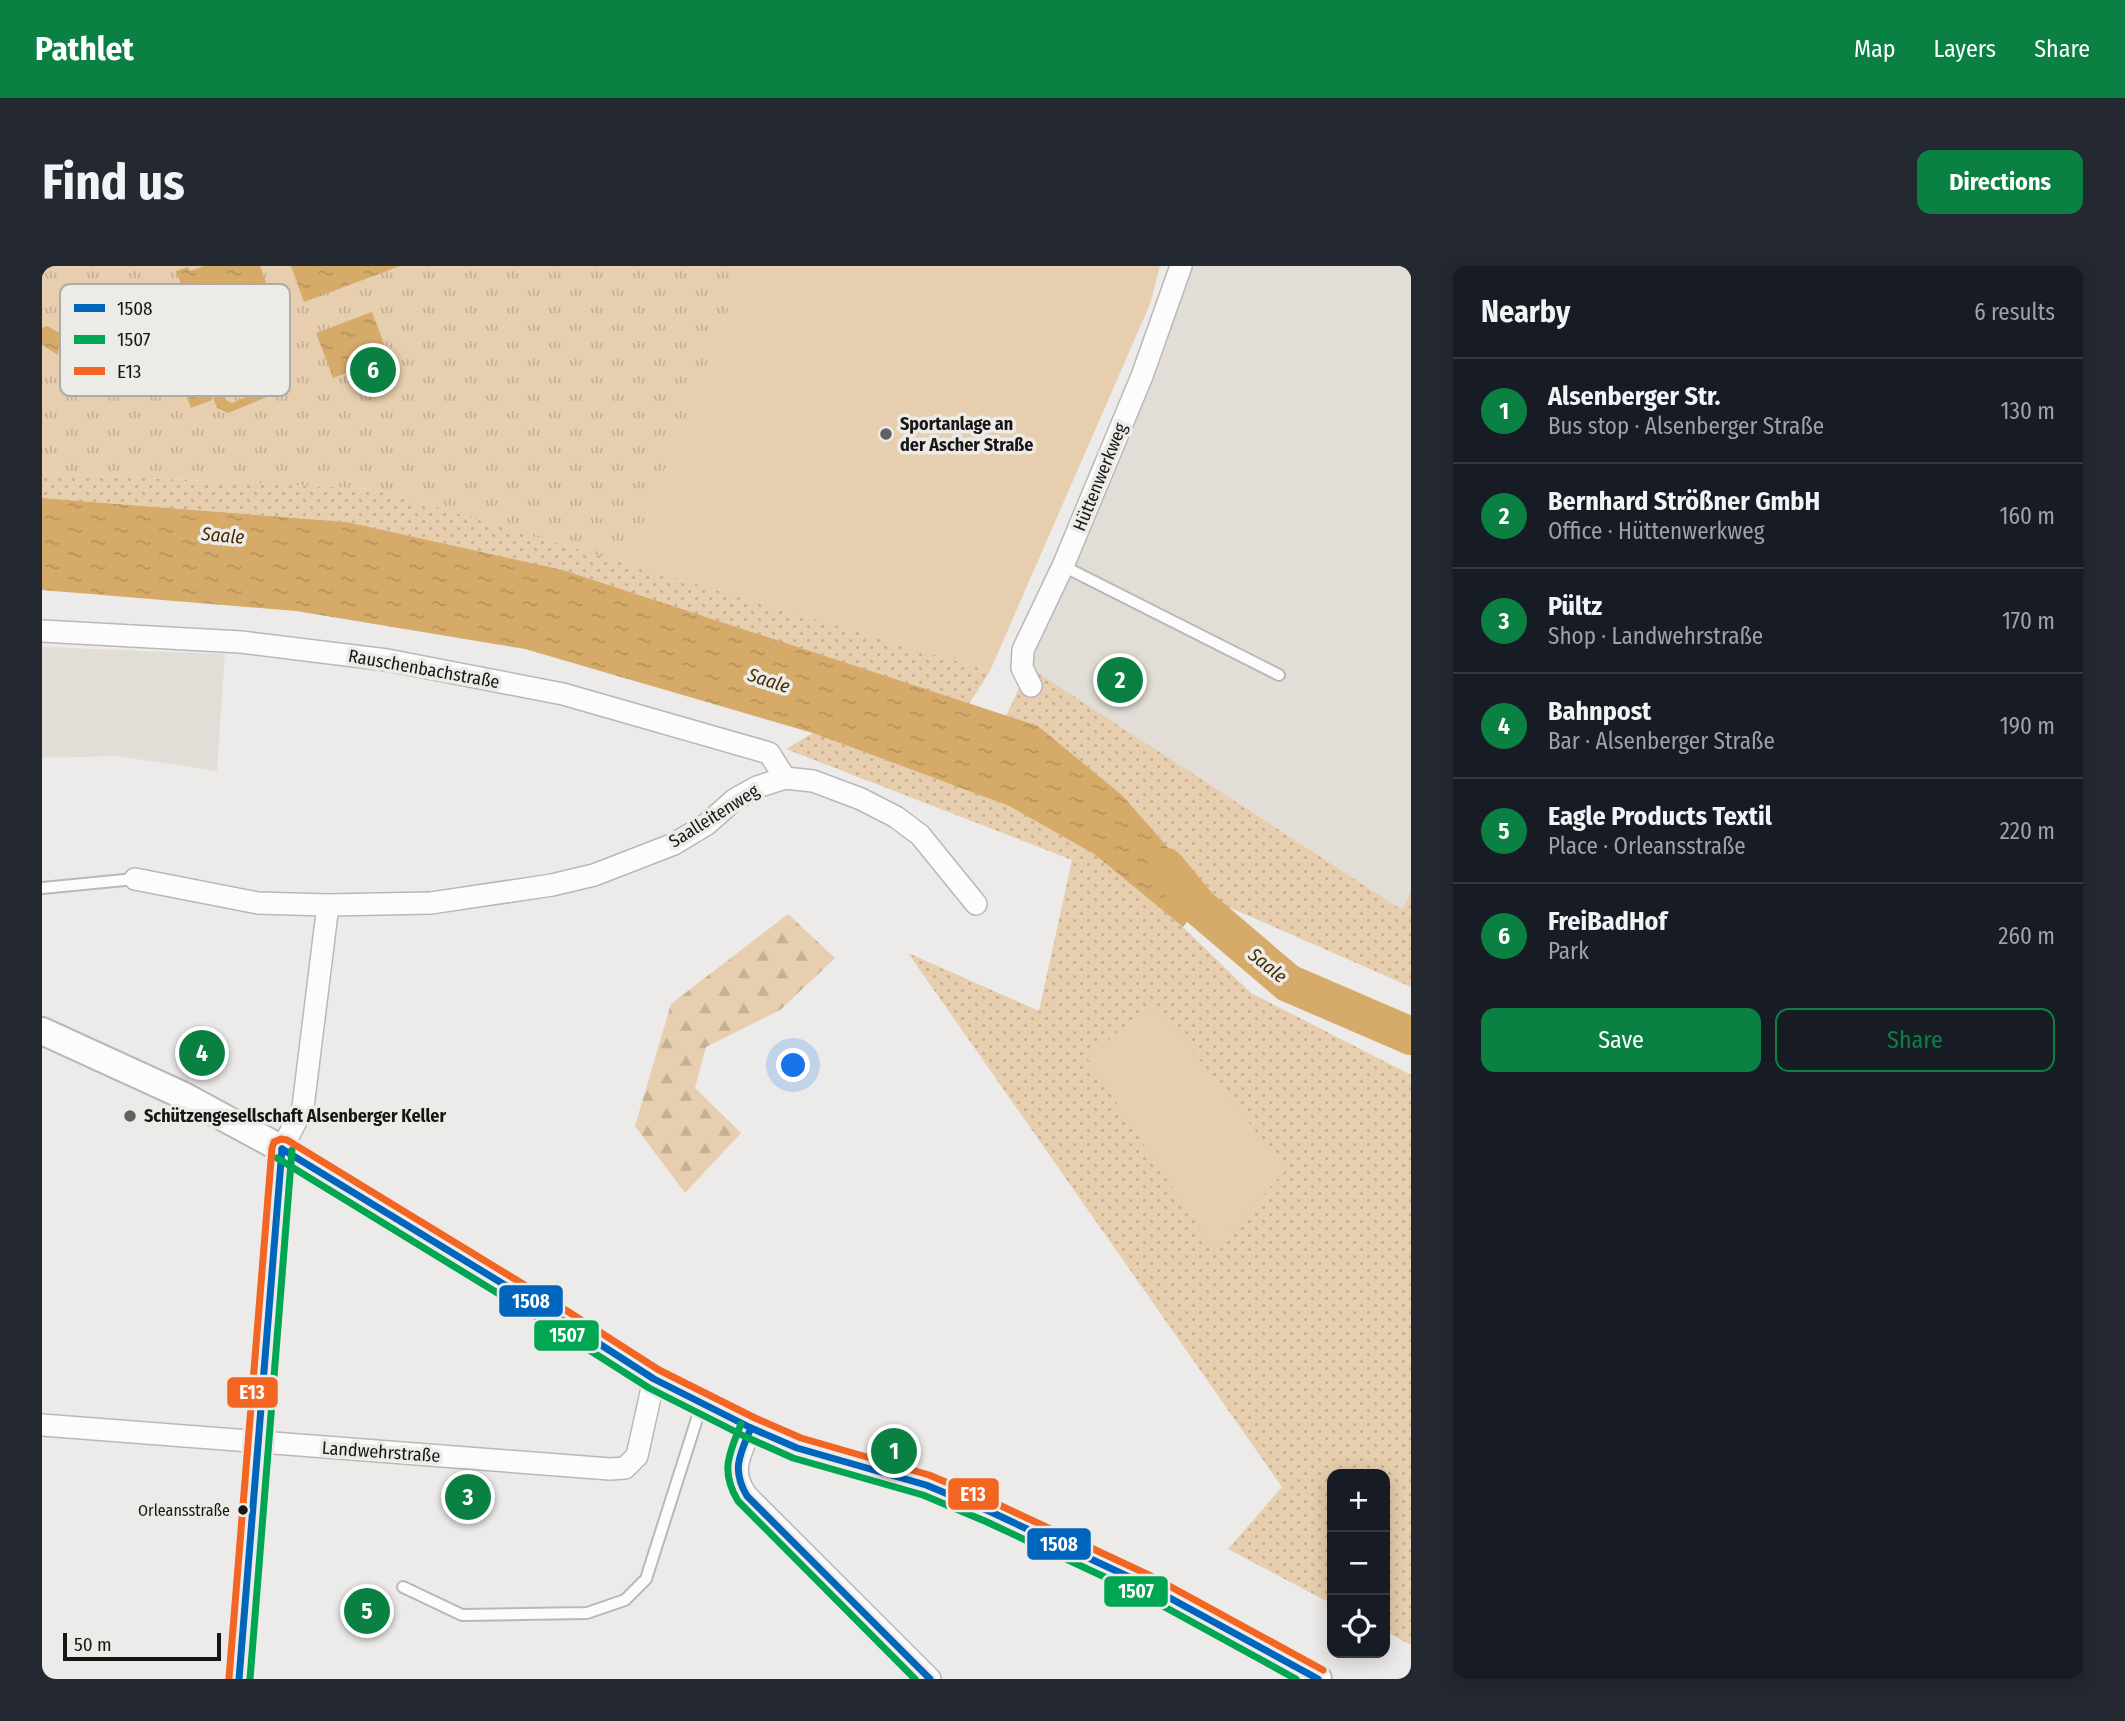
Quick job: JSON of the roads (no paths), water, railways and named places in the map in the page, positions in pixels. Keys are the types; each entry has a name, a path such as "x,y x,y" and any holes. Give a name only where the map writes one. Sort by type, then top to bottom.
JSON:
{"street":[{"name":"Hüttenwerkweg","path":"1031,686 1023,668 1023,650 1063,566 1142,376 1181,266"},
{"name":"Rauschenbachstraße","path":"42,631 241,642 334,653 387,660 563,694 769,753 785,778"},
{"name":"Saalleitenweg","path":"135,879 258,903 328,905 431,903 552,885 594,875 674,844 707,824 734,800 757,787 785,778 813,781 861,799 896,817 920,835 976,904"},
{"path":"239,1679 282,1149 303,1107 328,905"},
{"path":"42,1031 182,1096 282,1149 654,1379 797,1448 926,1485 990,1513 1146,1585 1318,1679"},
{"name":"Landwehrstraße","path":"42,1425 257,1443 625,1468 637,1456 654,1379"},
{"path":"751,1428 736,1469 738,1484 930,1679"}],"lane":[{"path":"1063,566 1279,675"},
{"path":"42,888 135,879"},
{"path":"403,1587 462,1615 587,1613 625,1600 646,1579 702,1403"}],"water":[{"path":"204,266 260,266 267,284 181,284 176,271 188,267 190,271"},
{"path":"291,266 400,266 304,302"},
{"path":"372,312 389,357 333,378 316,333"},
{"path":"47,326 60,333 58,355 42,345 42,328"},
{"path":"186,396 212,396 212,400 191,408"},
{"path":"212,396 225,396 232,403 250,396 270,396 228,413 217,408"},
{"path":"42,498 347,522 563,570 1038,726 1123,796 1215,901 1199,907 1183,927 1094,854 1009,806 813,733 525,649 296,611 42,590"}],"waterway":[{"name":"Saale","path":"1166,867 1199,907 1288,983 1411,1036"}],"place":[{"name":"FreiBadHof","path":"373,370"},
{"name":"Sportanlage an der Ascher Straße","path":"886,434"},
{"name":"Bernhard Strößner GmbH","path":"1120,680"},
{"name":"Bahnpost","path":"202,1053"},
{"name":"Schützengesellschaft Alsenberger Keller","path":"130,1116"},
{"name":"Alsenberger Str.","path":"894,1451"},
{"name":"Pültz","path":"468,1497"},
{"name":"Orleansstraße","path":"243,1510"},
{"name":"Eagle Products Textil","path":"367,1611"}]}
